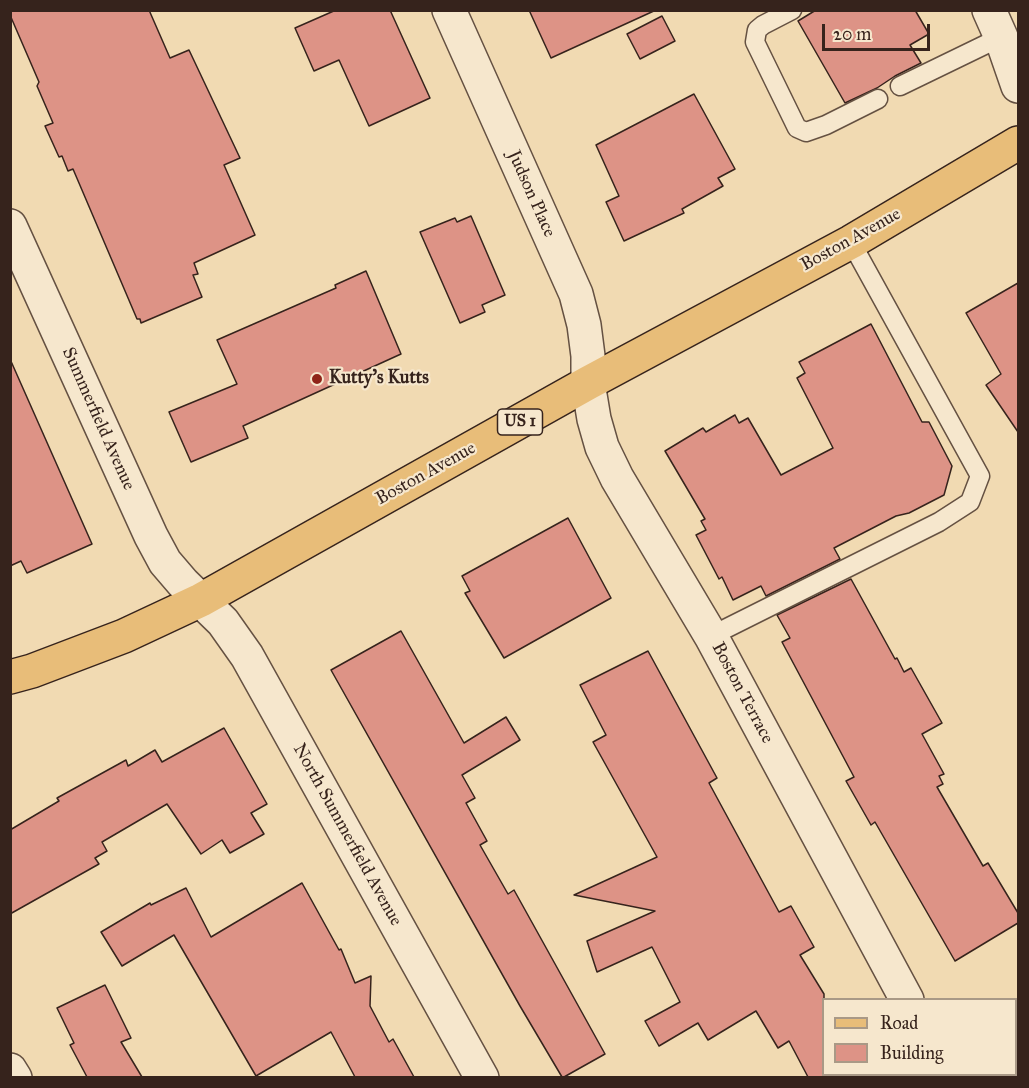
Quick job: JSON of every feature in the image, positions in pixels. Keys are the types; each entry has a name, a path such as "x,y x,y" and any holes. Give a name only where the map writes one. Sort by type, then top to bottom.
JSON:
{"main road":[{"name":"Boston Avenue","path":"10,677 124,636 201,600 588,384 851,242 1018,143"}],"street":[{"name":"Judson Place","path":"449,10 576,294 584,325 588,356 588,384"},
{"path":"995,24 1018,86"},
{"name":"Summerfield Avenue","path":"10,226 153,540 165,562 201,600"},
{"name":"Boston Terrace","path":"588,384 602,447 617,478 711,636 906,998"},
{"name":"North Summerfield Avenue","path":"201,600 236,638 247,656 482,1077"},
{"path":"10,1070 15,1077"}],"lane":[{"path":"792,10 757,30 755,42 797,128 806,132 826,125 878,99"},
{"path":"900,86 995,24"},
{"path":"711,636 939,522 970,502 980,476 851,242"}],"building":[{"path":"10,10 149,10 170,58 189,50 240,158 224,165 255,235 194,263 198,274 193,275 202,297 141,323 140,319 137,319 73,169 68,171 45,126 53,123"},
{"path":"336,10 390,10 430,98 369,126 339,60 314,71 295,28"},
{"path":"529,10 656,10 551,58"},
{"path":"816,10 915,10 929,34 910,45 921,63 845,103 798,21"},
{"path":"662,16 675,41 640,59 627,34"},
{"path":"694,94 735,169 718,178 723,186 682,209 684,213 624,241 606,202 619,196 596,145"},
{"path":"471,216 505,295 482,305 485,312 460,323 420,232 455,218 457,222"},
{"path":"366,271 401,354 243,426 248,438 191,462 169,412 237,384 217,340 336,288 335,285"},
{"path":"1018,283 1018,432 986,385 1001,374 966,313"},
{"path":"871,324 922,422 929,422 952,466 944,495 909,513 896,516 834,548 840,559 766,596 761,586 733,600 722,577 719,579 696,535 706,530 701,521 705,519 665,451 703,428 706,432 735,415 739,423 748,418 781,475 833,448 797,378 805,373 799,362"},
{"path":"10,359 92,544 27,573 21,561 10,566"},
{"path":"568,518 611,598 504,658 465,593 470,591 462,576"},
{"path":"851,579 895,659 897,658 904,672 911,668 942,723 922,734 944,774 939,776 943,784 937,787 983,866 988,863 1018,913 1018,923 955,961 875,822 871,825 846,781 854,777 782,642 790,638 777,615"},
{"path":"401,631 464,743 506,717 520,740 462,775 475,798 466,803 487,841 480,845 508,894 514,890 605,1054 564,1077 520,1006 331,670"},
{"path":"648,651 717,778 709,783 779,912 791,906 814,947 800,955 824,994 822,998 822,1076 824,1077 808,1077 789,1041 778,1048 756,1011 708,1040 698,1023 659,1046 645,1021 680,1002 652,947 597,972 587,941 655,911 574,895 657,857 593,742 606,735 580,685"},
{"path":"224,728 267,804 251,813 264,834 230,853 222,840 201,854 167,804 102,842 107,851 95,858 99,864 10,914 10,830 59,801 57,798 126,760 128,766 155,750 162,762"},
{"path":"302,883 339,950 341,949 355,983 371,976 370,1006 389,1042 393,1039 414,1077 355,1077 331,1032 256,1076 174,935 122,966 101,932 150,903 151,905 186,888 211,937"},
{"path":"105,985 131,1038 121,1042 142,1077 87,1077 70,1045 74,1043 57,1008"}],"place":[{"name":"Kutty's Kutts","path":"317,379"}]}
